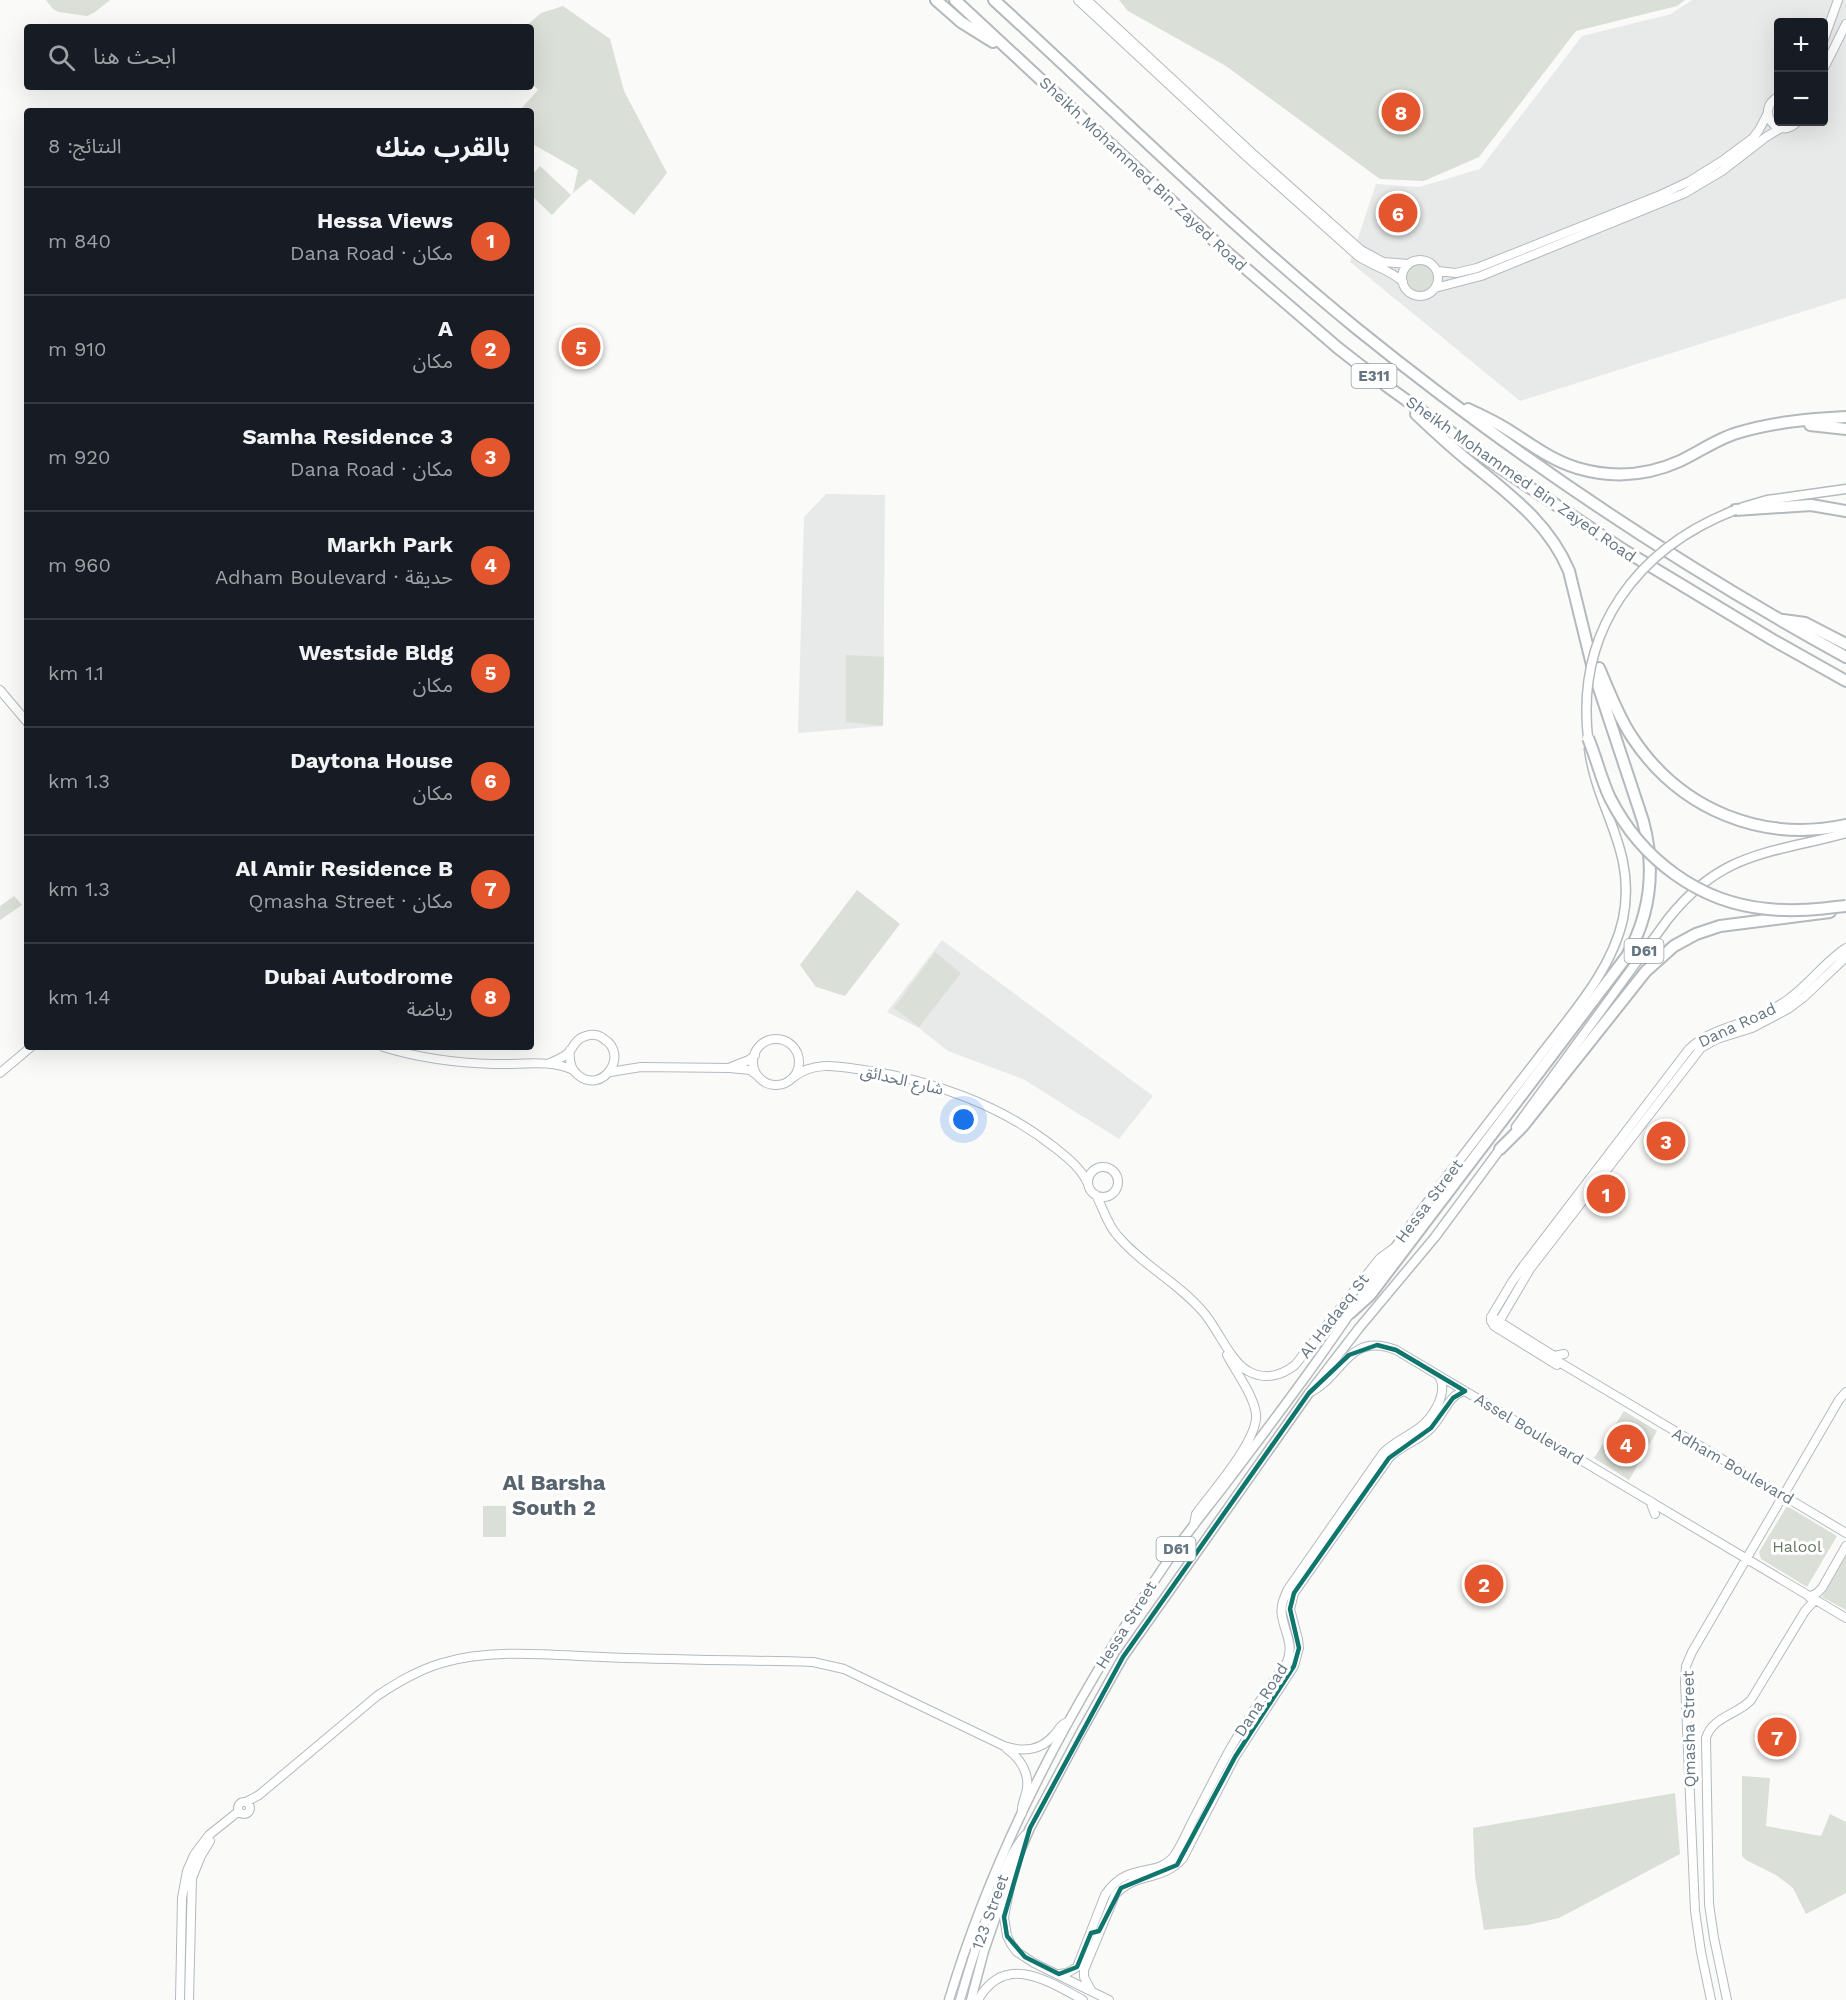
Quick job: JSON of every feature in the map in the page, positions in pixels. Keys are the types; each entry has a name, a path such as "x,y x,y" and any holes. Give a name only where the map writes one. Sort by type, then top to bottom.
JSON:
{"highway":[{"path":"936,0 968,27 1014,55"},
{"name":"Sheikh Mohammed Bin Zayed Road","path":"955,0 1267,288 1388,387 1502,469 1622,549 1846,681"},
{"name":"Sheikh Mohammed Bin Zayed Road","path":"994,0 1286,268 1365,335 1449,400 1573,490 1778,620 1846,657"},
{"path":"1350,1313 1370,1295 1627,956 1641,927 1651,877 1648,839 1598,683 1569,571 1560,551 1542,525 1525,507 1451,447 1388,387"},
{"path":"1449,400 1497,423 1561,462 1587,471 1614,475 1655,470 1681,460 1724,438 1748,430 1792,420 1846,417"},
{"path":"1773,425 1818,425 1846,429"},
{"path":"1736,510 1811,505 1846,511"},
{"path":"1778,620 1805,623 1846,644"},
{"path":"1587,643 1631,736 1655,767 1691,798 1723,815 1761,826 1805,831 1846,825"},
{"path":"1588,738 1609,796 1626,826 1647,852 1672,873 1717,897 1750,907 1784,911 1846,907"},
{"path":"1500,1149 1524,1126 1646,971 1674,946 1707,930 1731,924 1814,915 1846,907"}],"main road":[{"name":"Hessa Street","path":"949,2000 965,1945 1022,1814 1068,1722 1122,1629 1168,1560 1300,1384 1394,1248 1575,1010 1611,955 1620,932 1625,908 1625,870 1621,849 1593,770 1586,718 1589,678 1598,640 1615,605 1638,574 1667,548 1700,526 1736,510 1767,500 1846,489"},
{"name":"Hessa Street","path":"971,2000 984,1951 1013,1867 1030,1828 1081,1732 1123,1657 1309,1393 1359,1328 1435,1237 1668,918 1691,892 1719,871 1751,856 1846,833"}],"street":[{"path":"1078,0 1326,227 1364,260 1403,282 1408,291 1416,296 1426,295 1435,288 1480,276 1685,193 1722,171 1766,137 1781,128 1792,126"},
{"path":"1087,0 1261,161 1362,250 1383,262 1408,264 1416,260 1426,261 1437,271 1438,278 1435,288"},
{"path":"1828,28 1838,0"},
{"path":"1828,60 1846,24"},
{"path":"1437,271 1456,273 1477,268 1683,184 1722,161 1753,138 1774,100"},
{"path":"1768,113 1772,123 1781,128"},
{"path":"1403,282 1404,271 1408,264"},
{"path":"0,690 24,718"},
{"name":"Dana Road","path":"1846,948 1809,983 1788,999 1760,1016 1703,1037 1689,1049 1524,1265 1491,1317 1491,1323 1497,1324 1536,1261 1701,1048 1717,1039 1752,1028 1788,1009 1846,957"},
{"path":"546,1064 560,1059 581,1038 595,1035 608,1041 615,1055 625,1062 641,1067"},
{"path":"730,1068 745,1062 764,1043 776,1040 790,1045 798,1054 820,1065"},
{"path":"0,1072 27,1050"},
{"path":"395,1050 447,1061 546,1064 560,1065 573,1070"},
{"path":"570,1050 570,1064 573,1070 581,1078 592,1081 622,1068 730,1068 750,1070 769,1084 778,1085 787,1083 809,1068 820,1065"},
{"path":"755,1054 754,1064 758,1076"},
{"path":"794,1077 799,1064 798,1054"},
{"path":"610,1072 615,1055"},
{"name":"شارع الحدائق","path":"820,1065 886,1074 978,1102 1024,1126 1073,1162"},
{"path":"1073,1162 1090,1167 1110,1168 1118,1177 1118,1186 1108,1203 1108,1221"},
{"path":"1073,1162 1096,1195 1106,1197 1111,1195"},
{"path":"1088,1184 1089,1175 1098,1167"},
{"name":"Al Hadaeq St","path":"1096,1195 1108,1221 1122,1240 1197,1304 1233,1358 1244,1369 1266,1376 1282,1374 1300,1359 1380,1258 1394,1248"},
{"path":"1497,1324 1554,1356 1564,1354"},
{"name":"Adham Boulevard","path":"1497,1324 1558,1364 1846,1533"},
{"name":"Al Hadaeq St","path":"1194,1525 1196,1514 1250,1440 1256,1424 1254,1406 1222,1347 1217,1332"},
{"name":"Assel Boulevard","path":"1309,1393 1324,1384 1349,1355 1367,1346 1377,1345 1396,1350 1846,1618"},
{"name":"Dana Road","path":"1091,1990 1084,1977 1084,1970 1106,1895 1117,1881 1132,1872 1157,1868 1165,1864 1177,1851 1224,1759 1287,1662 1290,1641 1281,1609 1288,1589 1383,1453 1422,1426 1429,1418 1443,1391 1442,1380 1438,1375"},
{"name":"Dana Road","path":"1059,1974 1067,1973 1077,1967 1110,1903 1121,1888 1135,1880 1169,1871 1183,1858 1235,1757 1294,1666 1299,1648 1290,1609 1294,1593 1389,1458 1398,1449 1431,1428 1456,1394 1465,1391"},
{"name":"Qmasha Street","path":"1711,2000 1698,1932 1693,1872 1684,1674 1695,1646 1839,1400 1846,1392"},
{"path":"1639,1410 1652,1411"},
{"path":"1693,1435 1697,1444"},
{"path":"1650,1502 1655,1514"},
{"name":"Qmasha Street","path":"1727,2000 1713,1938 1709,1904 1705,1746 1707,1735 1715,1723 1739,1711 1755,1696 1812,1598 1822,1588 1846,1546"},
{"path":"241,1813 239,1805 248,1805 377,1696 396,1683 443,1663 484,1656 531,1655 813,1662 844,1669 1004,1746 1024,1750 1039,1747 1051,1739 1062,1724 1068,1722"},
{"path":"1004,1746 1017,1757 1026,1774 1027,1787 1022,1803 1022,1814"},
{"path":"180,2000 182,1898 188,1871 194,1855 205,1840 218,1827 241,1813"},
{"path":"189,2000 192,1878 198,1861 210,1841 241,1813"},
{"name":"123 Street","path":"960,2000 977,1943 1004,1871 1017,1845 1030,1828"},
{"path":"1693,1872 1698,1865 1708,1870"},
{"path":"1013,1867 1004,1917 1007,1936 1017,1952 1109,2000"},
{"path":"978,2000 993,1982 1001,1977 1019,1973 1038,1976 1083,2000"}],"highlighted area":[{"path":"1377,1345 1396,1350 1465,1391 1453,1398 1431,1428 1389,1458 1294,1593 1290,1609 1299,1648 1294,1666 1235,1757 1177,1865 1121,1888 1099,1931 1091,1933 1077,1967 1059,1974 1025,1957 1007,1936 1004,1917 1030,1828 1123,1657 1309,1393 1349,1355"}],"shaded area":[{"path":"1692,0 1846,0 1846,298 1520,401 1350,262 1376,184 1419,187 1480,169 1582,36 1671,14"},
{"path":"826,494 885,495 883,726 798,733 804,517"},
{"path":"942,940 1153,1096 1119,1139 1023,1079 948,1051 919,1028 887,1012"}],"green space":[{"path":"46,0 110,0 87,16 59,12 53,9"},
{"path":"1119,0 1685,0 1677,6 1576,31 1479,157 1424,181 1380,179 1226,66 1128,11"},
{"path":"563,6 610,39 624,91 667,173 634,215 590,179 573,193 578,170 534,145 534,108 522,108 538,90 534,85 534,24 528,24 541,13"},
{"path":"540,166 571,195 552,215 534,198 534,173"},
{"path":"1420,264 1430,268 1434,278 1430,288 1420,292 1410,288 1406,278 1410,268"},
{"path":"846,655 884,657 883,726 846,722"},
{"path":"857,890 900,924 845,996 816,987 800,965"},
{"path":"14,896 22,905 0,920 0,906"},
{"path":"935,952 961,973 919,1027 894,1008"},
{"path":"1624,1411 1657,1431 1629,1480 1594,1458"},
{"path":"483,1506 506,1506 506,1537 483,1537"},
{"name":"Halool","path":"1787,1506 1837,1536 1807,1587 1761,1559 1759,1552"},
{"path":"1846,1556 1846,1610 1822,1597"},
{"path":"1742,1776 1770,1778 1766,1826 1821,1836 1830,1814 1846,1822 1846,1893 1806,1914 1793,1888 1776,1875 1742,1856"},
{"path":"1675,1793 1680,1854 1559,1918 1528,1925 1484,1930 1475,1875 1473,1828"}],"place":[{"name":"Dubai Autodrome","path":"1401,112"},
{"name":"Daytona House","path":"1398,213"},
{"name":"Westside Bldg","path":"581,347"},
{"name":"Samha Residence 3","path":"1666,1141"},
{"name":"Hessa Views","path":"1606,1194"},
{"name":"Markh Park","path":"1626,1444"},
{"name":"A","path":"1484,1584"},
{"name":"Al Amir Residence B","path":"1777,1737"}],"district":[{"name":"Al Barsha South 2","path":"554,1494"}]}
